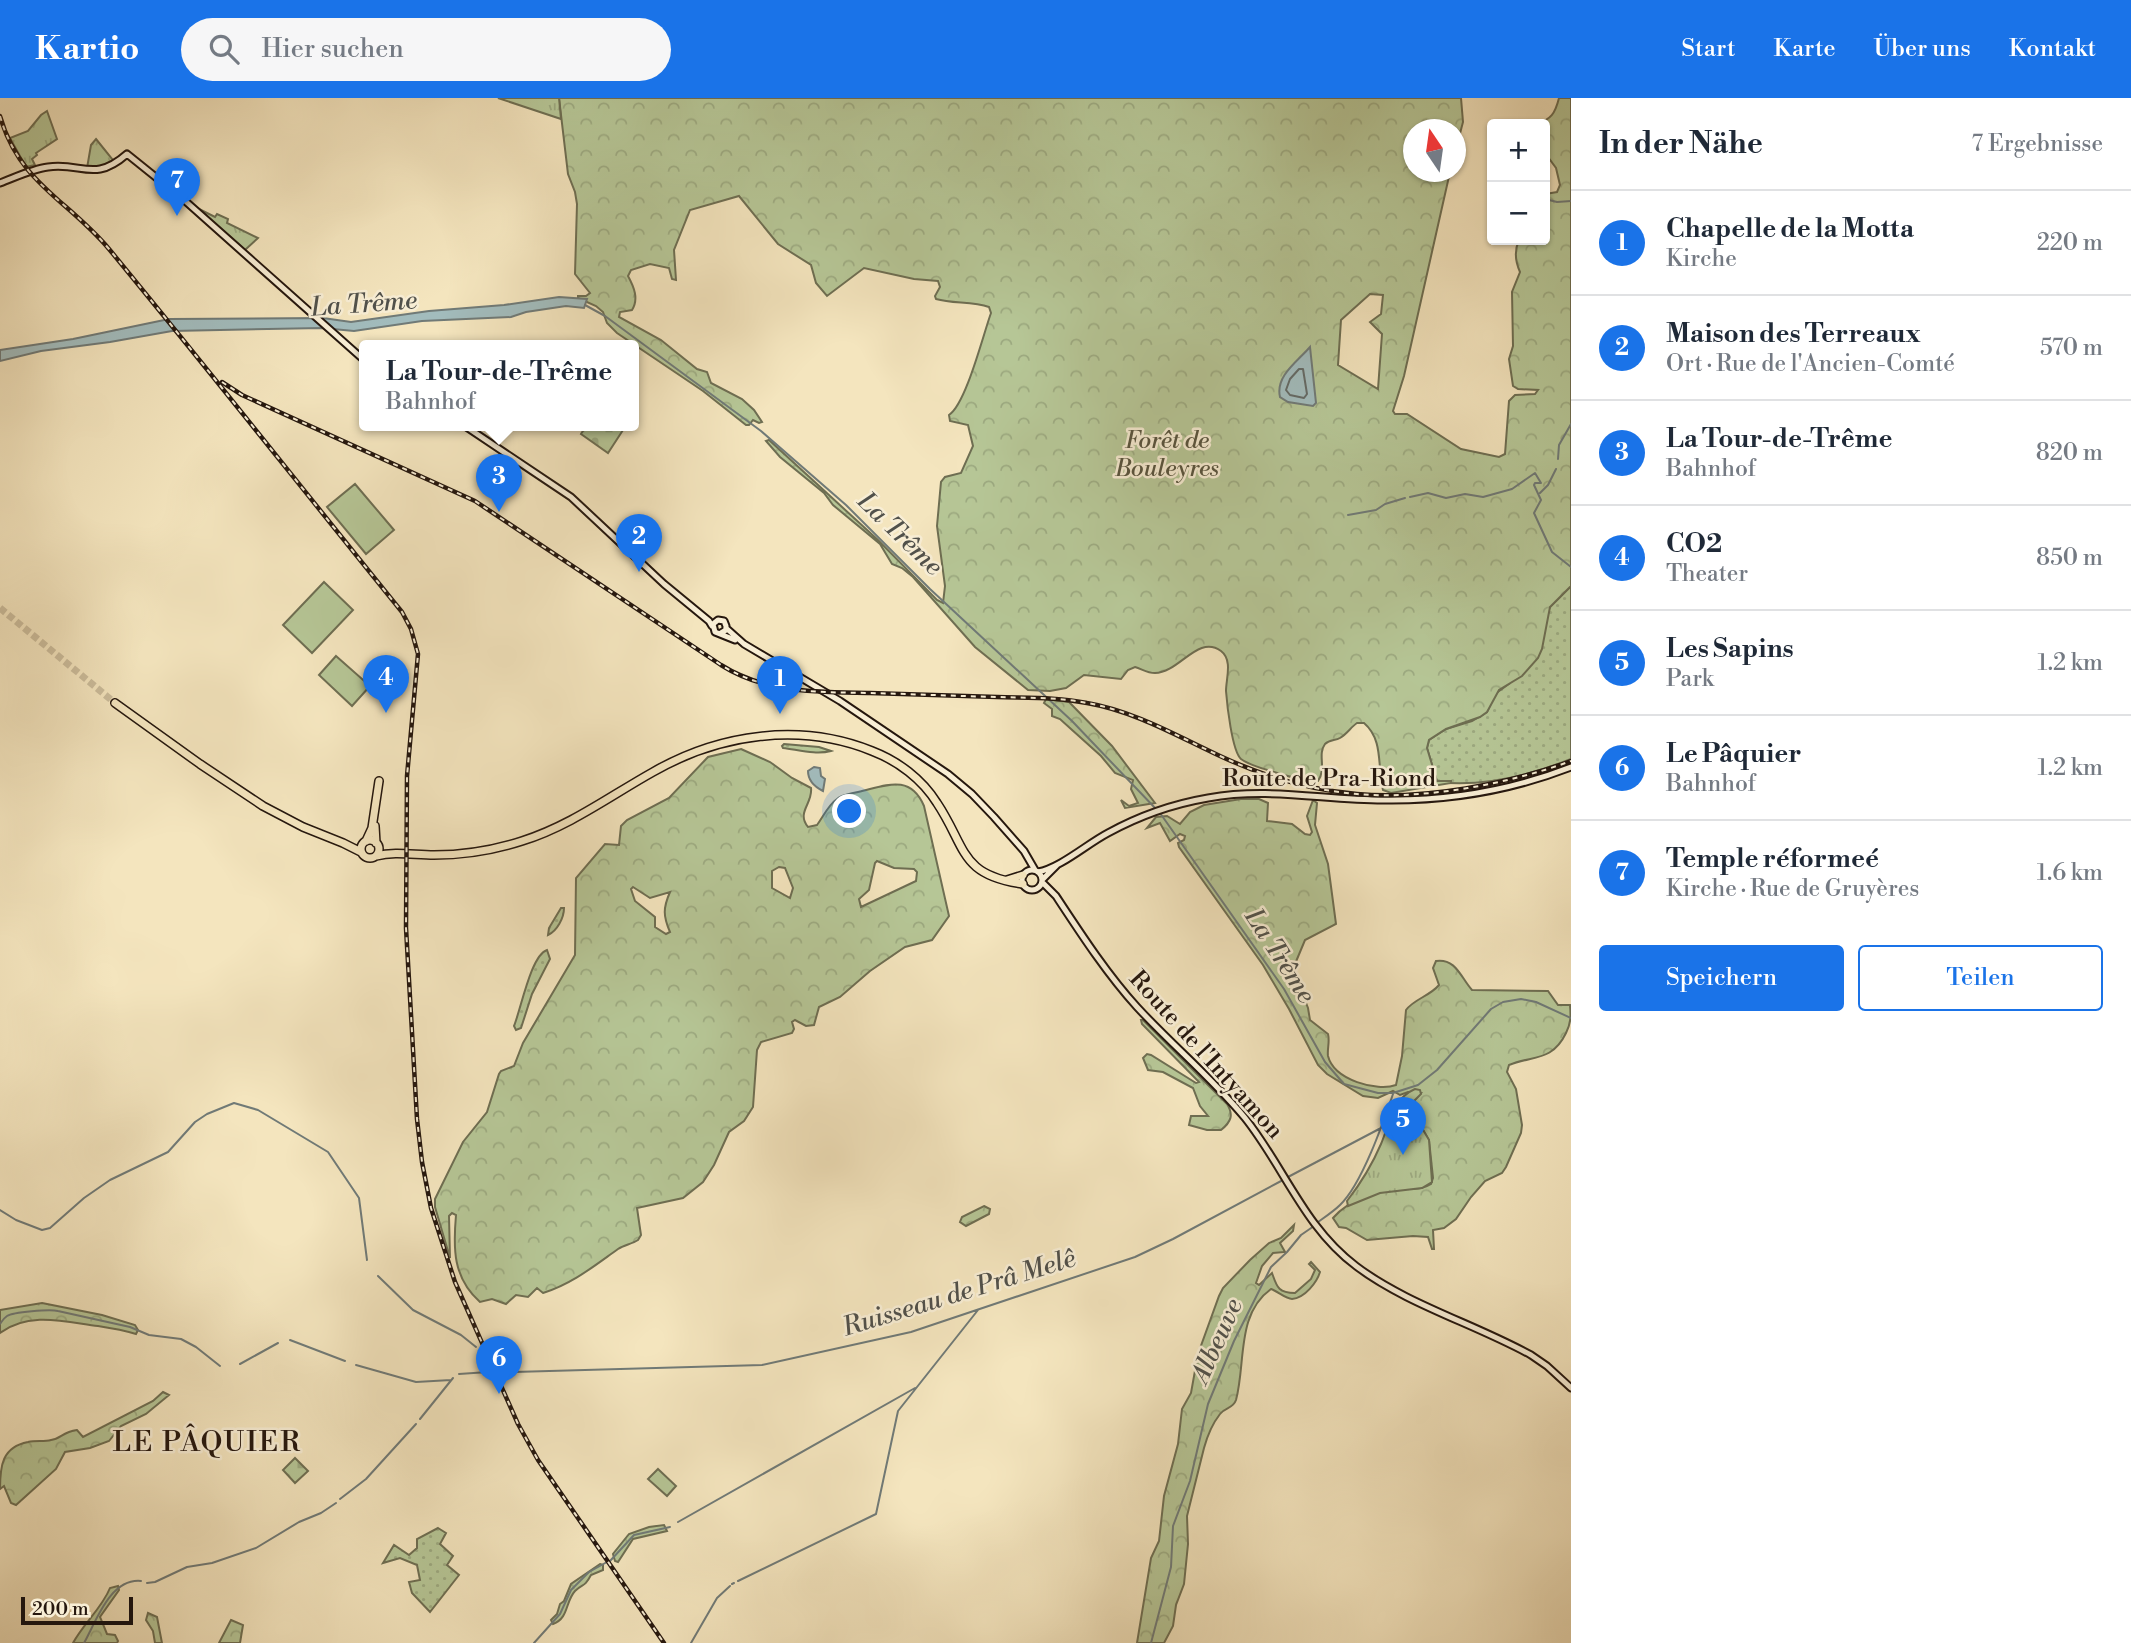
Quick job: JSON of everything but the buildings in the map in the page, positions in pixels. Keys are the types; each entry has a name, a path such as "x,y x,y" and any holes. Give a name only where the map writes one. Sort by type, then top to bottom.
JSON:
{"highway":[{"path":"115,703 263,806 361,852 366,858 395,853 450,855 484,851 566,824 660,768 696,751 739,739 796,735 829,738 888,758 905,769 923,785 936,802 967,858 981,872 1023,884"},
{"path":"361,852 372,828 382,783 375,828 376,856"},
{"path":"343,843 377,844 395,853"},
{"path":"1003,880 1024,874"}],"main road":[{"path":"0,183 48,167 83,170 106,168 113,166 127,154 359,355"},
{"path":"473,431 571,497 664,584 699,611 715,632 744,644 824,692 948,774 977,798 1026,853 1042,881 1037,889 1030,890 1023,884 1025,860 1018,846"},
{"path":"699,611 724,621 726,628 744,644"},
{"path":"712,626 718,620"},
{"path":"721,633 726,628"},
{"name":"Route de Pra-Riond","path":"1037,871 1056,865 1129,822 1214,796 1260,792 1383,800 1437,797 1506,787 1571,767"},
{"name":"Route de Pra-Riond","path":"1042,881 1056,865"},
{"path":"1024,874 1037,871"},
{"name":"Route de l'Intyamon","path":"1042,881 1059,900 1126,994 1240,1112 1265,1145 1311,1221 1341,1254 1375,1279 1531,1355 1571,1388"},
{"name":"Route de l'Intyamon","path":"1037,889 1059,900"}],"green space":[{"path":"498,98 559,98 561,119"},
{"name":"Forêt de Bouleyres","path":"559,98 1461,98 1463,119 1403,119 1403,182 1448,182 1404,376 1393,411 1395,414 1407,414 1461,449 1499,457 1505,454 1509,401 1515,395 1535,394 1538,390 1518,389 1513,386 1509,359 1513,346 1512,292 1520,272 1516,256 1517,245 1550,245 1550,193 1557,192 1560,185 1556,168 1550,160 1550,119 1547,119 1556,108 1559,98 1571,98 1571,586 1550,607 1542,649 1538,658 1522,676 1499,690 1487,712 1480,717 1446,729 1429,740 1427,748 1437,781 1451,783 1391,793 1383,790 1375,737 1364,723 1357,723 1338,739 1325,744 1318,781 1288,776 1244,761 1235,747 1230,727 1226,691 1227,659 1221,651 1213,647 1196,650 1164,671 1152,673 1135,667 1128,670 1121,679 1084,675 1066,688 1050,691 1028,690 975,647 913,577 892,564 880,544 833,505 824,493 780,457 766,441 769,440 943,603 945,586 937,526 941,482 945,477 961,473 973,446 968,425 950,421 949,415 962,398 968,384 991,313 989,307 936,299 940,287 938,281 914,279 864,268 827,296 816,283 811,265 778,244 739,196 690,210 674,250 676,280 672,279 669,268 650,264 631,270 628,276 634,289 635,302 632,310 620,312 619,317 661,340 697,369 707,372 711,383 742,399 762,422 753,420 746,425 703,391 639,348 639,340 627,340 617,333 596,306 578,298 590,293 575,274 577,204 568,174","holes":["1370,294 1383,295 1381,314 1370,322 1382,334 1378,389 1338,365 1341,320"]},
{"path":"47,111 57,139 36,153 32,159 35,165 26,167 10,138 28,131"},
{"path":"96,139 113,160 106,166 87,168 91,145"},
{"path":"197,208 215,217 217,214 228,219 227,223 258,238 245,250"},
{"path":"583,431 622,431 608,453 581,434"},
{"path":"355,484 394,530 366,554 327,507"},
{"path":"324,582 353,610 312,653 283,625"},
{"path":"1571,586 1571,759 1504,779 1470,783 1437,782 1427,748 1429,740 1446,729 1472,721 1487,712 1495,694 1510,683 1550,607"},
{"path":"336,656 370,686 352,706 319,675"},
{"path":"1046,699 1069,702 1112,746 1155,803 1125,808 1121,800 1129,806 1138,803 1131,789 1133,780 1115,773 1101,756 1060,719 1052,716 1052,709 1044,703"},
{"path":"784,744 819,747 831,751 801,751 783,748"},
{"path":"741,749 770,762 811,788 810,799 804,812 808,827 817,825 831,804 844,795 896,784 912,789 924,806 949,916 932,940 905,947 870,971 840,997 819,1007 814,1025 806,1026 795,1020 792,1022 792,1033 761,1042 757,1050 753,1107 744,1121 729,1132 703,1182 683,1198 637,1208 641,1235 638,1240 620,1248 554,1289 543,1293 537,1288 528,1297 516,1295 506,1304 492,1299 480,1302 464,1283 460,1273 455,1251 456,1215 452,1213 449,1216 450,1258 435,1199 463,1142 487,1112 499,1074 514,1066 523,1043 575,955 576,878 605,844 619,845 621,826 627,820 669,798 708,757","holes":["877,861 894,868 914,869 917,872 916,881 861,907 859,899 869,890","779,867 785,868 793,888 790,898 772,888 772,871","633,887 650,898 670,892 665,912 670,932 666,934 655,927 655,917 635,901 631,889"]},
{"path":"1259,799 1268,803 1267,821 1292,824 1310,835 1312,832 1307,816 1313,800 1317,803 1315,825 1328,864 1336,924 1305,940 1295,964 1297,980 1310,1020 1328,1034 1328,1056 1338,1072 1347,1078 1378,1087 1396,1085 1402,1056 1406,1010 1439,985 1433,968 1436,961 1453,966 1472,990 1548,991 1558,1005 1570,1005 1569,1026 1555,1049 1509,1065 1507,1072 1516,1089 1521,1133 1502,1173 1485,1181 1456,1219 1444,1228 1433,1230 1434,1249 1428,1237 1367,1240 1339,1227 1333,1218 1347,1206 1366,1197 1385,1191 1421,1188 1431,1184 1433,1178 1429,1140 1409,1106 1421,1093 1408,1092 1400,1095 1393,1091 1378,1098 1363,1096 1327,1074 1318,1065 1263,965 1179,847 1178,843 1184,840 1185,836 1180,834 1170,841 1160,823 1147,828 1156,817 1167,816 1180,824 1190,812 1204,805"},
{"path":"561,908 564,908 564,912 561,920 548,935 549,928"},
{"path":"547,950 550,959 532,994 521,1028 516,1030 514,1026 531,972 541,954"},
{"path":"1143,1020 1227,1104 1230,1118 1221,1130 1207,1130 1189,1125 1191,1116 1208,1116 1200,1106 1193,1088 1163,1072 1148,1070 1143,1058 1147,1054 1196,1083 1199,1082 1142,1024"},
{"path":"1420,1090 1421,1094 1409,1106 1429,1140 1432,1182 1422,1188 1380,1193 1348,1206 1347,1201 1374,1159 1397,1105 1407,1093"},
{"path":"984,1206 990,1209 989,1214 966,1226 960,1222 962,1217"},
{"path":"1294,1225 1293,1231 1280,1243 1285,1252 1273,1253 1262,1266 1256,1283 1259,1285 1272,1273 1279,1288 1295,1293 1311,1279 1315,1270 1309,1264 1311,1262 1320,1272 1313,1285 1301,1296 1290,1299 1271,1289 1260,1299 1252,1312 1244,1340 1236,1400 1217,1418 1204,1448 1187,1516 1188,1544 1184,1584 1176,1605 1173,1626 1164,1643 1137,1643 1151,1558 1159,1541 1164,1496 1178,1444 1182,1409 1191,1393 1198,1354 1219,1296 1223,1288 1250,1260"},
{"path":"42,1303 102,1315 135,1325 138,1330 136,1334 61,1321 35,1320 11,1326 0,1333 0,1310"},
{"path":"163,1392 169,1395 146,1414 121,1426 109,1441 90,1448 65,1452 56,1469 16,1505 11,1503 4,1486 0,1489 2,1465 13,1448 28,1442 54,1439 77,1430 83,1437 153,1401"},
{"path":"295,1458 308,1471 295,1483 283,1470"},
{"path":"658,1469 676,1486 667,1496 648,1479"},
{"path":"664,1525 667,1531 633,1539 618,1562 615,1561 613,1554 629,1534"},
{"path":"438,1528 446,1533 440,1544 453,1556 447,1565 459,1575 430,1612 412,1593 409,1582 420,1580 417,1565 400,1558 383,1563 394,1545 409,1555 417,1548 417,1539"},
{"path":"600,1564 603,1565 603,1570 591,1575 585,1584 575,1591 562,1618 553,1624 551,1620 557,1614 571,1584"},
{"path":"118,1586 119,1590 100,1617 107,1634 115,1635 117,1643 73,1643 110,1588"},
{"path":"148,1613 157,1617 162,1643 155,1643 153,1631 146,1620"},
{"path":"231,1620 243,1625 240,1643 219,1643"}],"water":[{"path":"559,297 587,299 584,308 566,306 511,317 422,321 354,331 322,328 172,331 41,351 0,361 0,350 73,339 169,319 323,318 351,322"},
{"path":"1310,347 1316,403 1313,406 1288,402 1280,397 1281,382 1289,369"},
{"path":"814,767 820,768 821,776 825,779 823,791 809,778 808,771"}],"waterway":[{"path":"1550,200 1571,201"},
{"name":"La Trême","path":"585,305 638,340"},
{"name":"La Trême","path":"639,341 761,431 846,505 930,589 1072,721 1156,809"},
{"path":"1558,459 1559,445 1571,424"},
{"path":"1540,493 1548,485 1556,469"},
{"path":"1410,497 1428,493 1446,498 1465,494 1483,497 1512,489 1535,473 1541,483 1534,485 1541,500 1534,513 1552,552 1571,567"},
{"path":"1348,515 1376,510 1385,504 1405,498"},
{"name":"La Trême","path":"1160,813 1284,989 1325,1062 1344,1084 1378,1093 1393,1093 1418,1085 1437,1070 1491,1009 1503,1002 1521,999 1536,1002 1571,1018"},
{"name":"Albeuve","path":"1318,1222 1340,1205 1356,1183 1393,1094"},
{"path":"0,1210 16,1220 42,1230 50,1228 84,1198 110,1180 168,1152 195,1122 234,1103 258,1110 328,1152 359,1198 367,1260"},
{"name":"Ruisseau de Prâ Melê","path":"1288,1177 1381,1128"},
{"name":"Ruisseau de Prâ Melê","path":"514,1372 762,1365 911,1332 1135,1257 1283,1180"},
{"name":"Albeuve","path":"1151,1643 1171,1567 1173,1526 1190,1481 1208,1404 1234,1341 1271,1267 1301,1235 1314,1226"},
{"path":"378,1276 413,1310 461,1335 476,1347"},
{"path":"738,1581 876,1514 898,1411 978,1310"},
{"path":"0,1324 7,1316 16,1313 58,1311 130,1327 149,1335 181,1339 220,1366"},
{"path":"290,1340 345,1361"},
{"path":"240,1364 278,1343"},
{"path":"493,1353 514,1370"},
{"path":"356,1365 416,1382 451,1380"},
{"path":"496,1371 501,1371"},
{"path":"459,1374 488,1372"},
{"path":"420,1419 453,1378"},
{"path":"678,1522 915,1388"},
{"path":"340,1499 366,1479 416,1424"},
{"path":"147,1583 187,1567 212,1563 256,1548 336,1503"},
{"path":"610,1561 634,1535 670,1527"},
{"path":"534,1643 560,1614 571,1590 589,1572 607,1562"},
{"path":"84,1643 99,1613 113,1594 121,1586 141,1581"},
{"path":"691,1643 717,1598 730,1586"}],"tunnel":[{"path":"0,608 115,703"}],"railway":[{"path":"0,116 8,139 32,175 109,249 402,612 411,629 418,654 407,776 406,928 417,1119 431,1208 455,1282 518,1424 538,1460 664,1643"},
{"path":"222,382 242,395 475,501 721,665 756,681 793,690 1042,698 1087,703 1138,718 1270,776 1321,789 1357,794 1410,795 1466,788 1521,777 1571,761"}],"place":[{"name":"Temple réformeé","path":"177,216"},
{"name":"La Tour-de-Trême","path":"499,512"},
{"name":"Maison des Terreaux","path":"639,572"},
{"name":"CO2","path":"386,713"},
{"name":"Chapelle de la Motta","path":"780,714"},
{"name":"Les Sapins","path":"1403,1155"},
{"name":"Le Pâquier","path":"499,1394"}],"district":[{"name":"LE PÂQUIER","path":"207,1442"}]}
